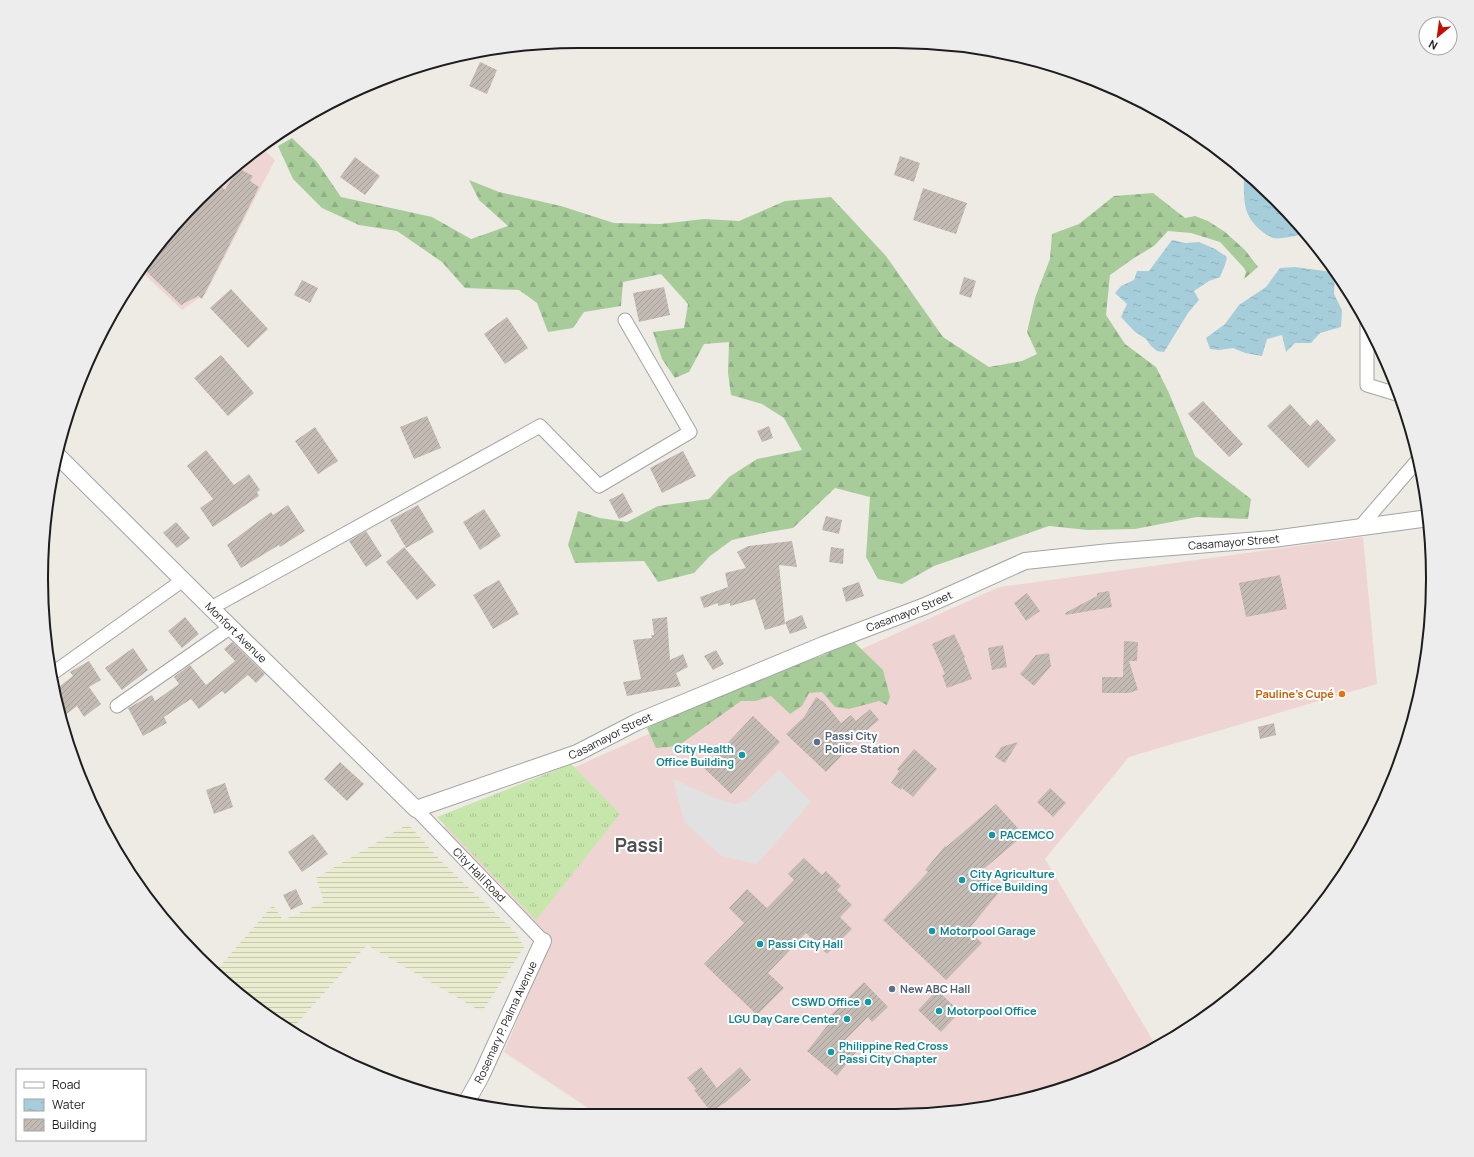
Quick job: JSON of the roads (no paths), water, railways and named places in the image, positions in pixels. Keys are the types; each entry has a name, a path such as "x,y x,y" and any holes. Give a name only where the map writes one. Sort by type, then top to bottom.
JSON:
{"street":[{"path":"211,608 540,426 599,486 690,432 625,320"},
{"path":"1367,336 1367,385 1392,393"},
{"name":"Monfort Avenue","path":"62,460 416,809"},
{"path":"1360,526 1414,465"},
{"name":"Casamayor Street","path":"416,809 577,753 638,722 822,645 925,606 1025,561 1110,552 1266,540 1360,526 1422,519"},
{"path":"56,671 183,580"},
{"path":"117,706 231,627"},
{"name":"City Hall Road","path":"416,809 543,941"},
{"name":"Rosemary P. Palma Avenue","path":"469,1098 481,1076 543,941"}],"water":[{"path":"1244,179 1271,203 1299,235 1273,238 1260,230 1250,218 1246,209"},
{"path":"1172,240 1186,243 1199,242 1215,249 1227,257 1220,277 1209,281 1194,291 1199,300 1188,313 1164,352 1157,351 1146,339 1134,331 1121,317 1127,304 1115,293 1121,286 1134,280 1137,271 1149,271"},
{"path":"1295,267 1328,271 1335,281 1334,294 1342,310 1341,327 1320,333 1311,343 1295,343 1286,352 1282,335 1267,339 1262,356 1245,353 1233,348 1219,350 1210,349 1206,338 1225,324 1239,305 1266,287 1280,268"}],"place":[{"name":"Pauline's Cupé","path":"1342,694"},
{"name":"Passi City Police Station","path":"817,742"},
{"name":"City Health Office Building","path":"742,755"},
{"name":"PACEMCO","path":"992,835"},
{"name":"City Agriculture Office Building","path":"962,880"},
{"name":"Motorpool Garage","path":"932,931"},
{"name":"Passi City Hall","path":"760,944"},
{"name":"New ABC Hall","path":"892,989"},
{"name":"CSWD Office","path":"868,1002"},
{"name":"Motorpool Office","path":"939,1011"},
{"name":"LGU Day Care Center","path":"847,1019"},
{"name":"Philippine Red Cross Passi City Chapter","path":"831,1052"}],"district":[{"name":"Passi","path":"639,845"}]}
